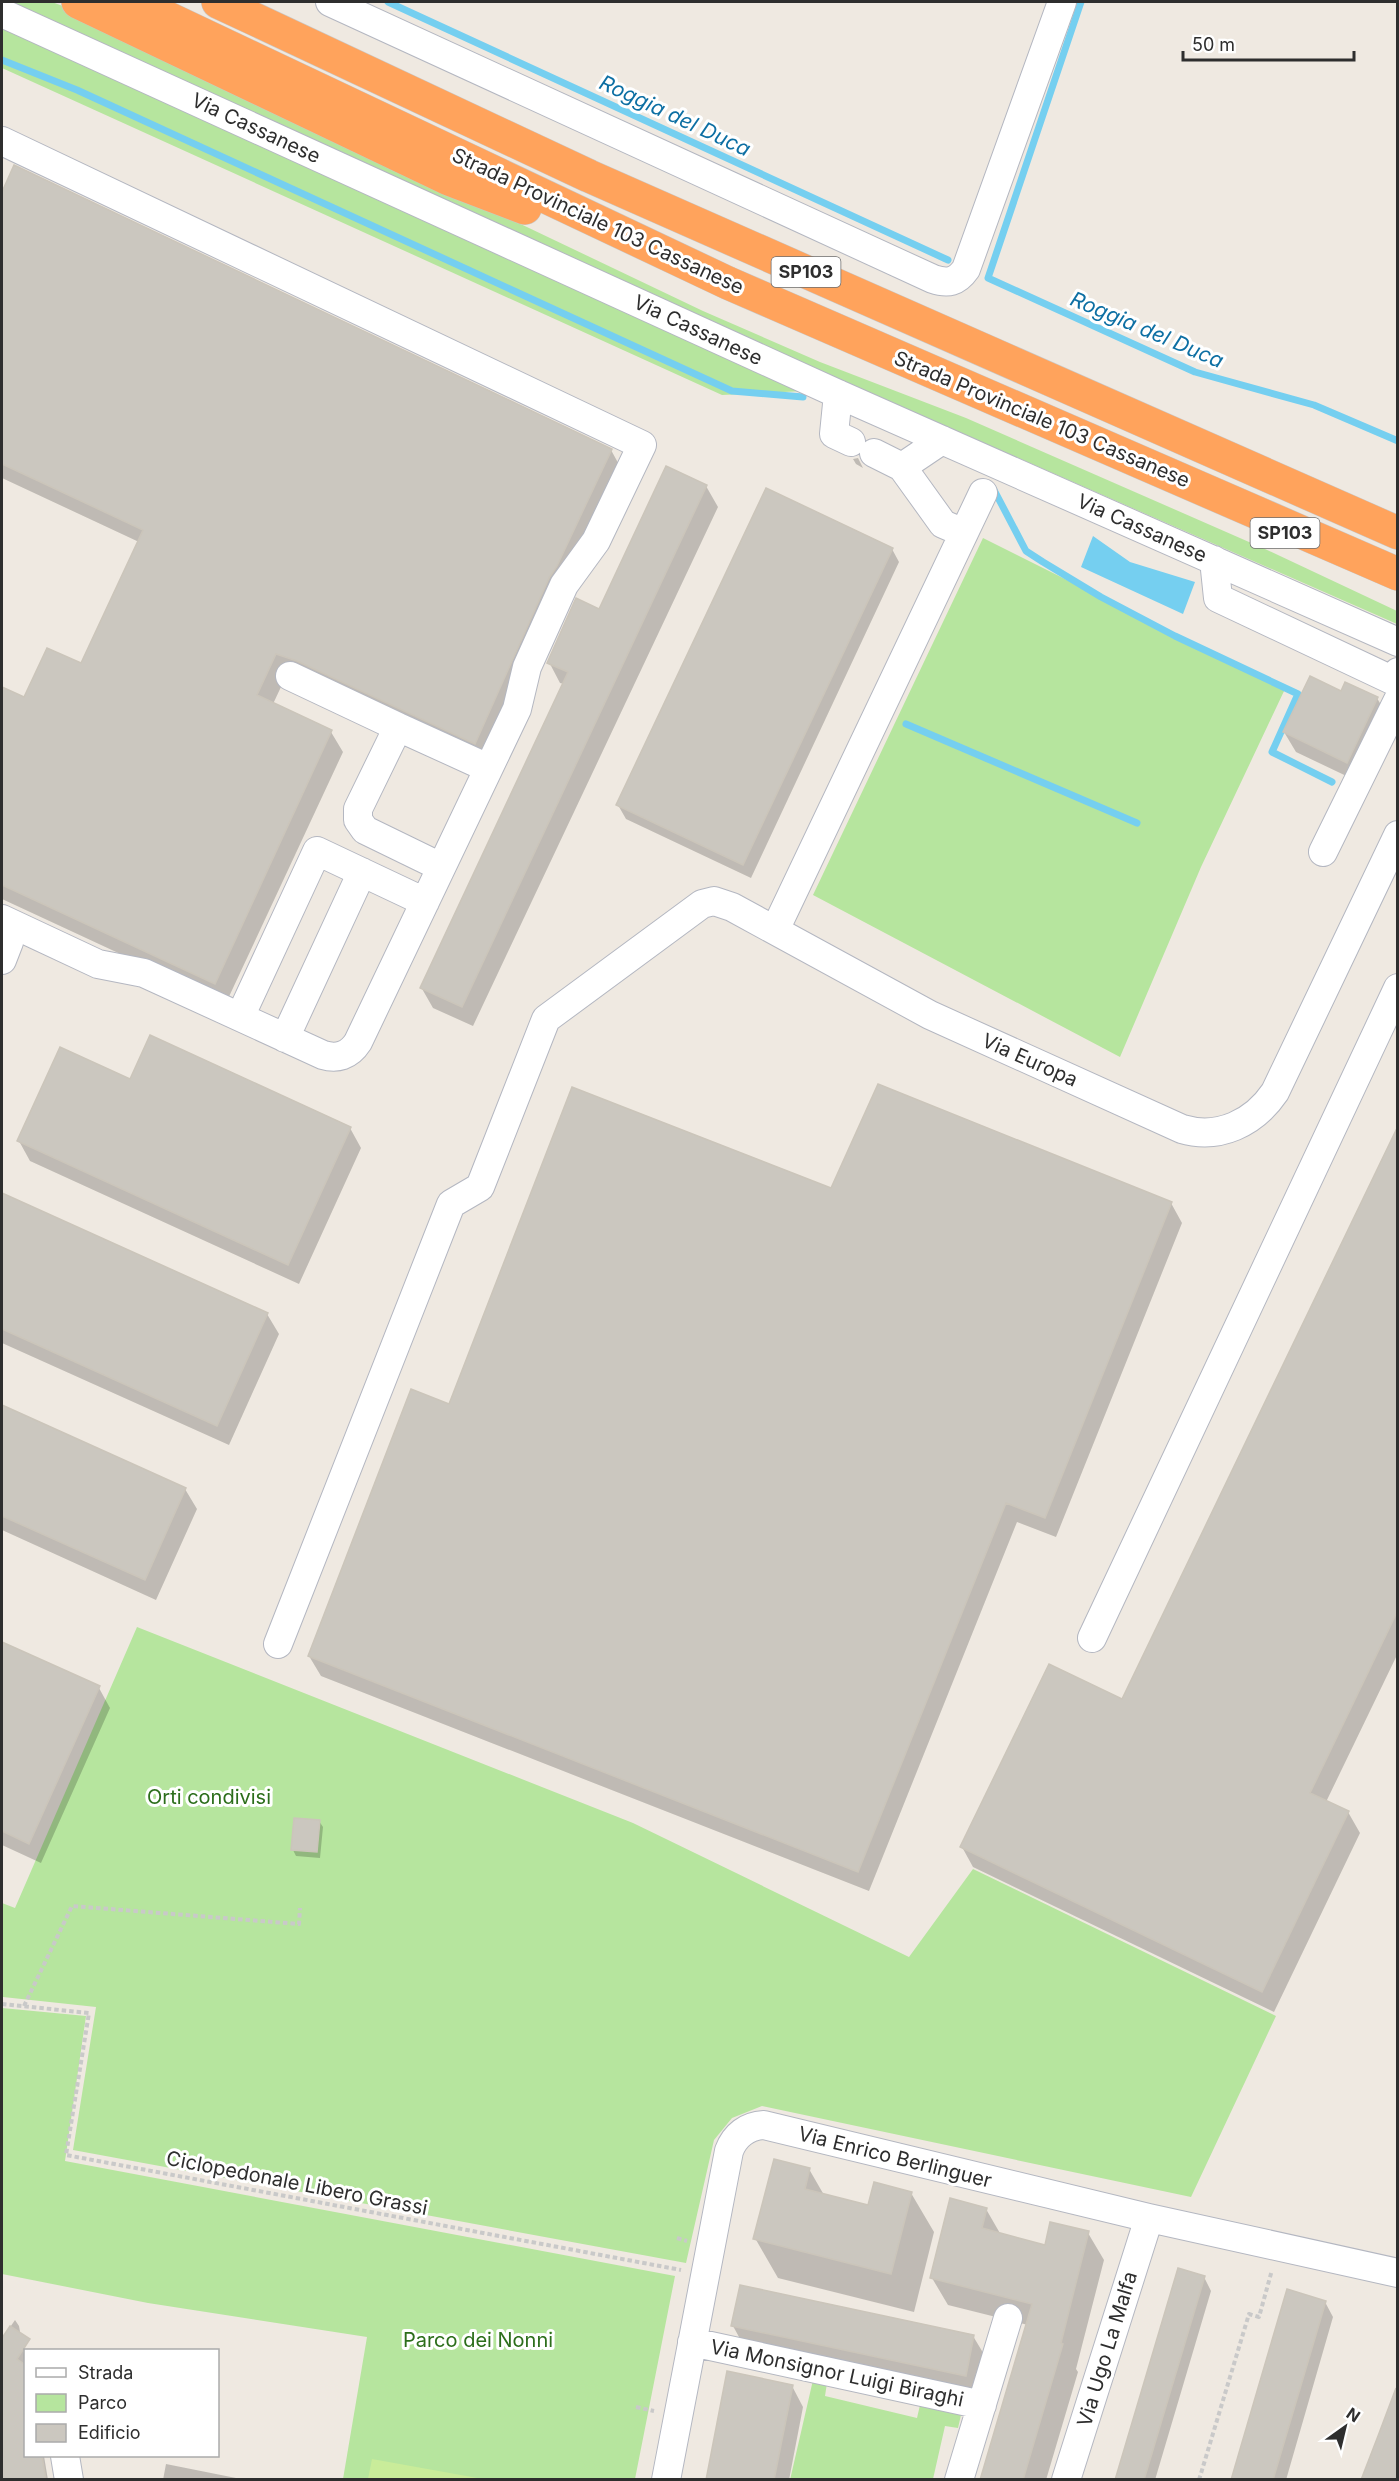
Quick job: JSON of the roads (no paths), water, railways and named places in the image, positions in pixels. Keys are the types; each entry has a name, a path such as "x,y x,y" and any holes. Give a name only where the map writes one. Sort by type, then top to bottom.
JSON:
{"highway":[{"name":"SP103","path":"78,2 449,179 728,283"},
{"name":"Strada Provinciale 103 Cassanese","path":"134,2 728,283 1398,574"},
{"name":"Strada Provinciale 103 Cassanese","path":"218,2 589,176 1398,532"},
{"name":"SP103","path":"981,349 1169,411 1398,512"},
{"name":"SP103","path":"1173,476 1398,590"}],"street":[{"path":"330,2 933,279 946,282 959,278 966,269 1062,2"},
{"name":"Via Cassanese","path":"2,13 838,394 1398,642"},
{"path":"2,141 642,445 596,541 564,585 527,667 517,709 358,1042 352,1050 341,1056 332,1057 285,1038 144,973 4,940"},
{"path":"838,394 834,434 902,467 943,524 964,533"},
{"path":"902,467 942,440"},
{"path":"774,930 983,493"},
{"path":"1214,560 1218,598 1394,681 1398,672"},
{"path":"1320,646 1334,613"},
{"path":"290,676 488,768"},
{"path":"1323,852 1398,700"},
{"path":"398,727 358,809 358,820 365,830 441,867"},
{"name":"Via Europa","path":"278,1644 452,1204 480,1187 546,1019 702,904 720,902 930,1015 1182,1129 1213,1132 1236,1127 1249,1120 1264,1108 1275,1092 1398,835"},
{"path":"240,1017 317,851 425,902"},
{"path":"285,1038 362,872"},
{"path":"1092,1638 1398,988"},
{"name":"Via Enrico Berlinguer","path":"666,2480 730,2147 740,2134 760,2126 1149,2218 1398,2273"},
{"name":"Via Ugo La Malfa","path":"1066,2480 1149,2218"},
{"path":"959,2480 1008,2318"},
{"name":"Via Monsignor Luigi Biraghi","path":"692,2342 982,2405"},
{"path":"65,2457 69,2480"}],"water":[{"path":"1093,536 1130,562 1195,582 1183,614 1081,567"}],"waterway":[{"name":"Roggia del Duca","path":"388,2 948,260"},
{"name":"Roggia del Duca","path":"1081,2 988,278 1195,372 1314,405 1398,441"},
{"path":"2,60 77,90 732,391 803,397"},
{"path":"993,488 1026,551 1101,597 1175,636 1298,694 1272,752 1332,782"},
{"path":"906,724 1137,823"}],"park label":[{"name":"Orti condivisi","path":"209,1797"},
{"name":"Parco dei Nonni","path":"478,2340"}]}
